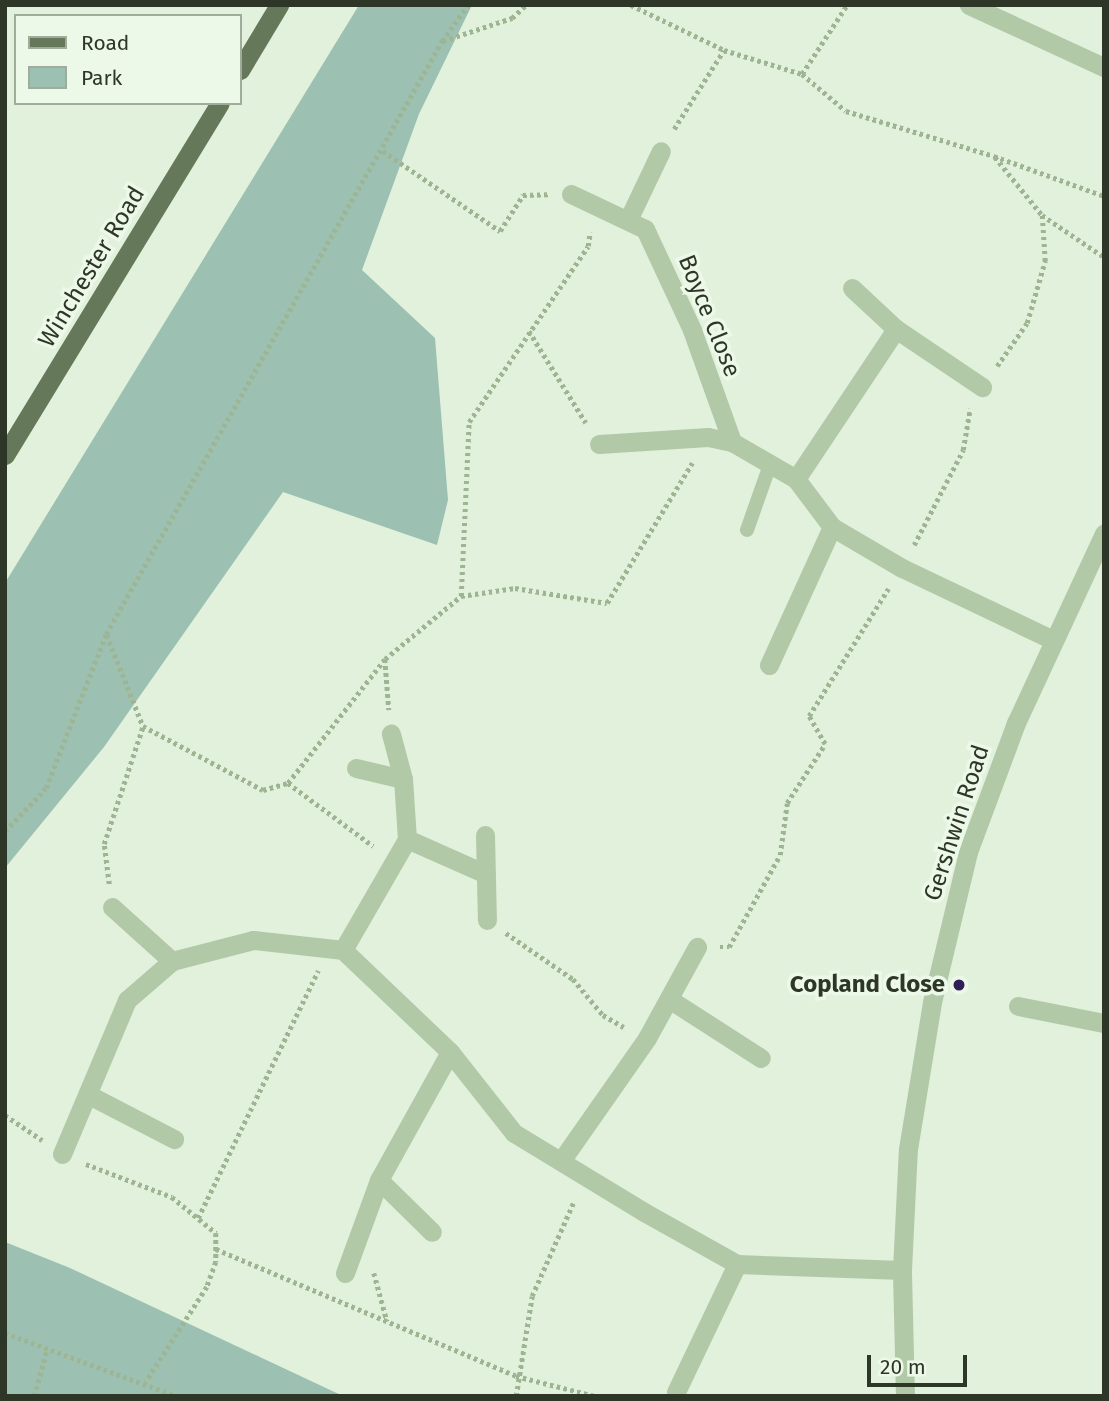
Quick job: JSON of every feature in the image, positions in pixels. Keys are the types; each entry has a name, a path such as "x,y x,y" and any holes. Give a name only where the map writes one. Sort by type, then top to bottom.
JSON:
{"main road":[{"path":"242,67 279,5"},
{"name":"Winchester Road","path":"5,455 219,105"}],"street":[{"path":"969,5 1104,67"},
{"path":"629,218 661,151"},
{"name":"Boyce Close","path":"571,194 596,202 645,229 692,330 732,442"},
{"path":"852,288 896,329 982,387"},
{"path":"796,479 896,329"},
{"path":"599,444 708,437 732,442 771,462 796,479 832,527 902,568 1053,640"},
{"path":"769,665 832,527"},
{"name":"Gershwin Road","path":"905,1396 902,1270 908,1149 919,1063 934,989 968,852 1053,640 1104,533"},
{"path":"336,949 395,862 407,839 402,779 391,734"},
{"path":"356,768 402,779"},
{"path":"485,835 487,920"},
{"path":"407,839 486,874"},
{"path":"112,906 172,961"},
{"path":"62,1154 127,1000 172,961 253,940 336,949 450,1052 514,1133 737,1264 902,1270"},
{"path":"561,1161 647,1038 697,947"},
{"path":"669,999 761,1058"},
{"path":"1018,1006 1104,1023"},
{"path":"345,1273 379,1180 450,1052"},
{"path":"89,1095 174,1139"},
{"path":"379,1180 432,1232"},
{"path":"676,1392 737,1264"}],"lane":[{"path":"747,530 771,462"}],"path":[{"path":"5,831 46,788 106,634 383,151 442,41 468,5"},
{"path":"442,41 512,18 526,5"},
{"path":"631,5 724,50 802,74 846,111 994,156 1104,196"},
{"path":"802,74 847,5"},
{"path":"661,151 724,50"},
{"path":"383,151 500,231 523,195 571,194"},
{"path":"994,156 1042,215 1104,257"},
{"path":"461,596 469,422 588,246 596,202"},
{"path":"529,331 599,444"},
{"path":"106,634 143,726 262,790 288,783 385,659 461,596 515,588 607,603 708,437"},
{"path":"697,947 729,947 780,855 788,803 825,744 809,716 902,568"},
{"path":"385,659 391,734"},
{"path":"112,906 104,844 143,726"},
{"path":"288,783 395,862"},
{"path":"487,920 573,979 603,1016 647,1038"},
{"path":"198,1218 336,949"},
{"path":"5,1115 62,1154 172,1197 216,1233 216,1249 207,1287 146,1382"},
{"path":"516,1396 516,1376 532,1296 585,1176"},
{"path":"216,1249 516,1376 595,1396"},
{"path":"5,1333 146,1382 176,1396"},
{"path":"34,1396 47,1349"}],"green space":[{"path":"359,5 472,5 419,114 362,270 435,338 448,500 437,545 283,492 104,747 5,868 5,583"},
{"path":"5,1242 70,1268 343,1396 5,1396"}],"place":[{"name":"Copland Close","path":"959,985"}]}
